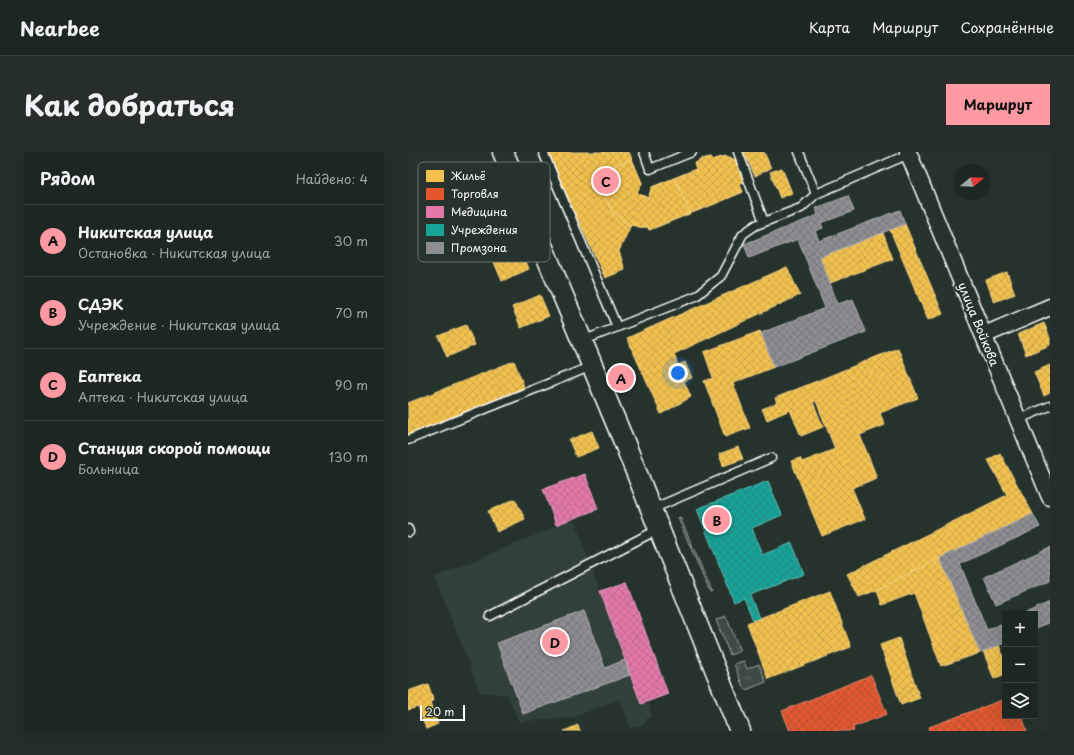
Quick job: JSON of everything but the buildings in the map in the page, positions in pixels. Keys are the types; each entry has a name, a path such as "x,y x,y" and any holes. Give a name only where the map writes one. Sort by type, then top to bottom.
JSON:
{"street":[{"path":"503,152 507,162"},
{"name":"улица Войкова","path":"909,153 1050,497"},
{"path":"549,262 740,731"},
{"path":"984,335 1050,307"}],"lane":[{"path":"543,152 547,162"},
{"path":"644,152 650,169 692,152"},
{"path":"738,152 764,222"},
{"path":"799,152 816,194"},
{"path":"582,341 696,296 721,276 743,234 756,225 801,208 816,194 909,153"},
{"path":"550,169 616,327"},
{"path":"408,440 592,366"},
{"path":"1019,419 1050,406"},
{"path":"651,510 771,458"},
{"path":"490,616 659,529"}],"shaded area":[{"path":"574,519 600,591 627,582 668,694 648,702 652,717 646,719 647,723 631,728 620,699 574,717 519,722 507,695 480,692 435,577"}],"green space":[{"path":"680,517 712,592 710,593 678,518"},
{"path":"726,616 740,651 730,655 716,620"},
{"path":"744,661 747,669 759,664 766,682 746,690 743,687 734,664"}],"place":[{"name":"Еаптека","path":"606,181"},
{"name":"Никитская улица","path":"621,378"},
{"name":"СДЭК","path":"717,520"},
{"name":"Станция скорой помощи","path":"555,642"}]}
